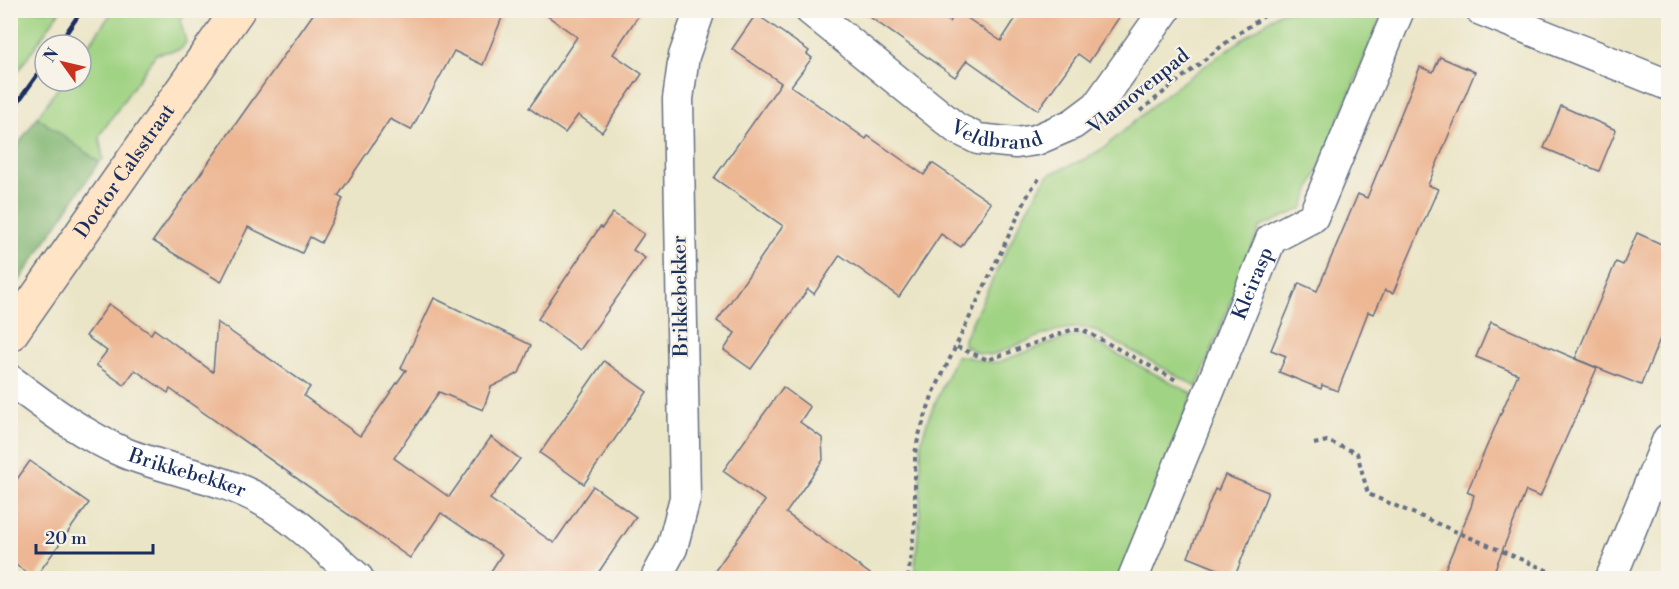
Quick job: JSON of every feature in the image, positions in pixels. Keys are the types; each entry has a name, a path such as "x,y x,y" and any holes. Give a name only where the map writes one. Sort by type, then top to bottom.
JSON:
{"street":[{"name":"Doctor Calsstraat","path":"10,334 238,10"},
{"name":"Brikkebekker","path":"656,579 672,548 686,498 678,99 684,56 700,10"},
{"name":"Veldbrand","path":"810,10 956,128 978,139 1016,143 1036,140 1073,124 1097,106 1165,10"},
{"name":"Kleirasp","path":"1133,579 1270,239 1313,218 1399,10"},
{"path":"1480,10 1668,86"},
{"name":"Brikkebekker","path":"10,380 94,437 125,453 215,482 262,501 299,528 358,579"},
{"path":"1611,579 1668,439"}],"path":[{"name":"Vlamovenpad","path":"1133,117 1156,96 1273,10"},
{"path":"908,579 915,523 915,453 919,435 932,396 1030,191 1047,171 1036,140"},
{"path":"957,346 988,360 1071,330 1083,330 1208,397"},
{"path":"1314,444 1327,441 1358,453 1368,494 1564,579"}],"green space":[{"path":"10,11 60,11 45,33 33,33 33,50 11,81"},
{"path":"113,11 186,11 180,19 186,42 181,49 156,54 99,136 103,159 99,162 37,117 54,93 93,93 93,38"},
{"path":"1282,11 1384,11 1302,209 1260,227 1197,387 1094,330 1068,328 1055,331 990,355 977,353 964,345 964,339 1025,212 1045,179 1052,173 1104,148 1167,93"},
{"path":"37,117 99,162 11,293 11,155"},
{"path":"1081,335 1193,394 1119,578 914,578 920,513 921,442 928,419 956,356 998,362 1068,337"}],"building":[{"path":"316,10 505,10 483,65 454,51 411,130 390,119 338,196 343,199 321,243 310,237 302,253 248,227 221,282 153,241"},
{"path":"539,10 642,10 613,54 642,74 602,132 578,115 565,133 529,108 577,37"},
{"path":"860,10 934,10 950,22 957,11 1001,41 1021,10 1124,10 1089,62 1078,54 1038,110 967,60 955,77"},
{"path":"756,14 809,51 807,54 812,58 791,86 866,139 868,136 924,175 932,163 991,203 961,247 941,234 899,297 840,255 814,294 808,289 751,369 724,350 735,333 717,321 783,226 714,178 781,83 732,49"},
{"path":"1440,57 1475,72 1428,185 1438,189 1393,293 1385,290 1374,314 1368,312 1338,391 1322,385 1321,389 1279,372 1286,356 1271,350 1299,283 1317,291 1358,194 1367,198 1420,67 1433,72"},
{"path":"1561,106 1616,130 1599,171 1544,148"},
{"path":"613,213 644,234 633,250 645,258 580,350 538,319 600,227 602,228"},
{"path":"1637,233 1668,247 1668,319 1641,385 1575,359 1616,262 1623,265"},
{"path":"434,298 531,345 519,373 491,387 483,410 439,392 394,458 449,497 491,437 520,459 490,499 554,543 593,486 636,517 594,579 486,579 502,554 441,513 410,558 170,389 168,393 135,370 124,385 96,365 107,351 86,336 109,304 151,334 154,329 213,372 217,322 310,387 304,396 360,436 406,370 401,368"},
{"path":"1491,322 1597,368 1540,497 1526,491 1491,579 1441,579 1471,507 1474,495 1467,492 1518,374 1476,357"},
{"path":"604,361 647,392 584,484 540,453"},
{"path":"783,387 810,407 800,422 822,438 823,460 786,513 877,579 709,579 765,501 723,471"},
{"path":"30,461 89,503 35,578 10,561 10,489"},
{"path":"1225,475 1268,492 1235,576 1188,557 1215,489 1218,491"}],"railway":[{"path":"66,33 82,10"},
{"path":"10,113 33,81"}]}
